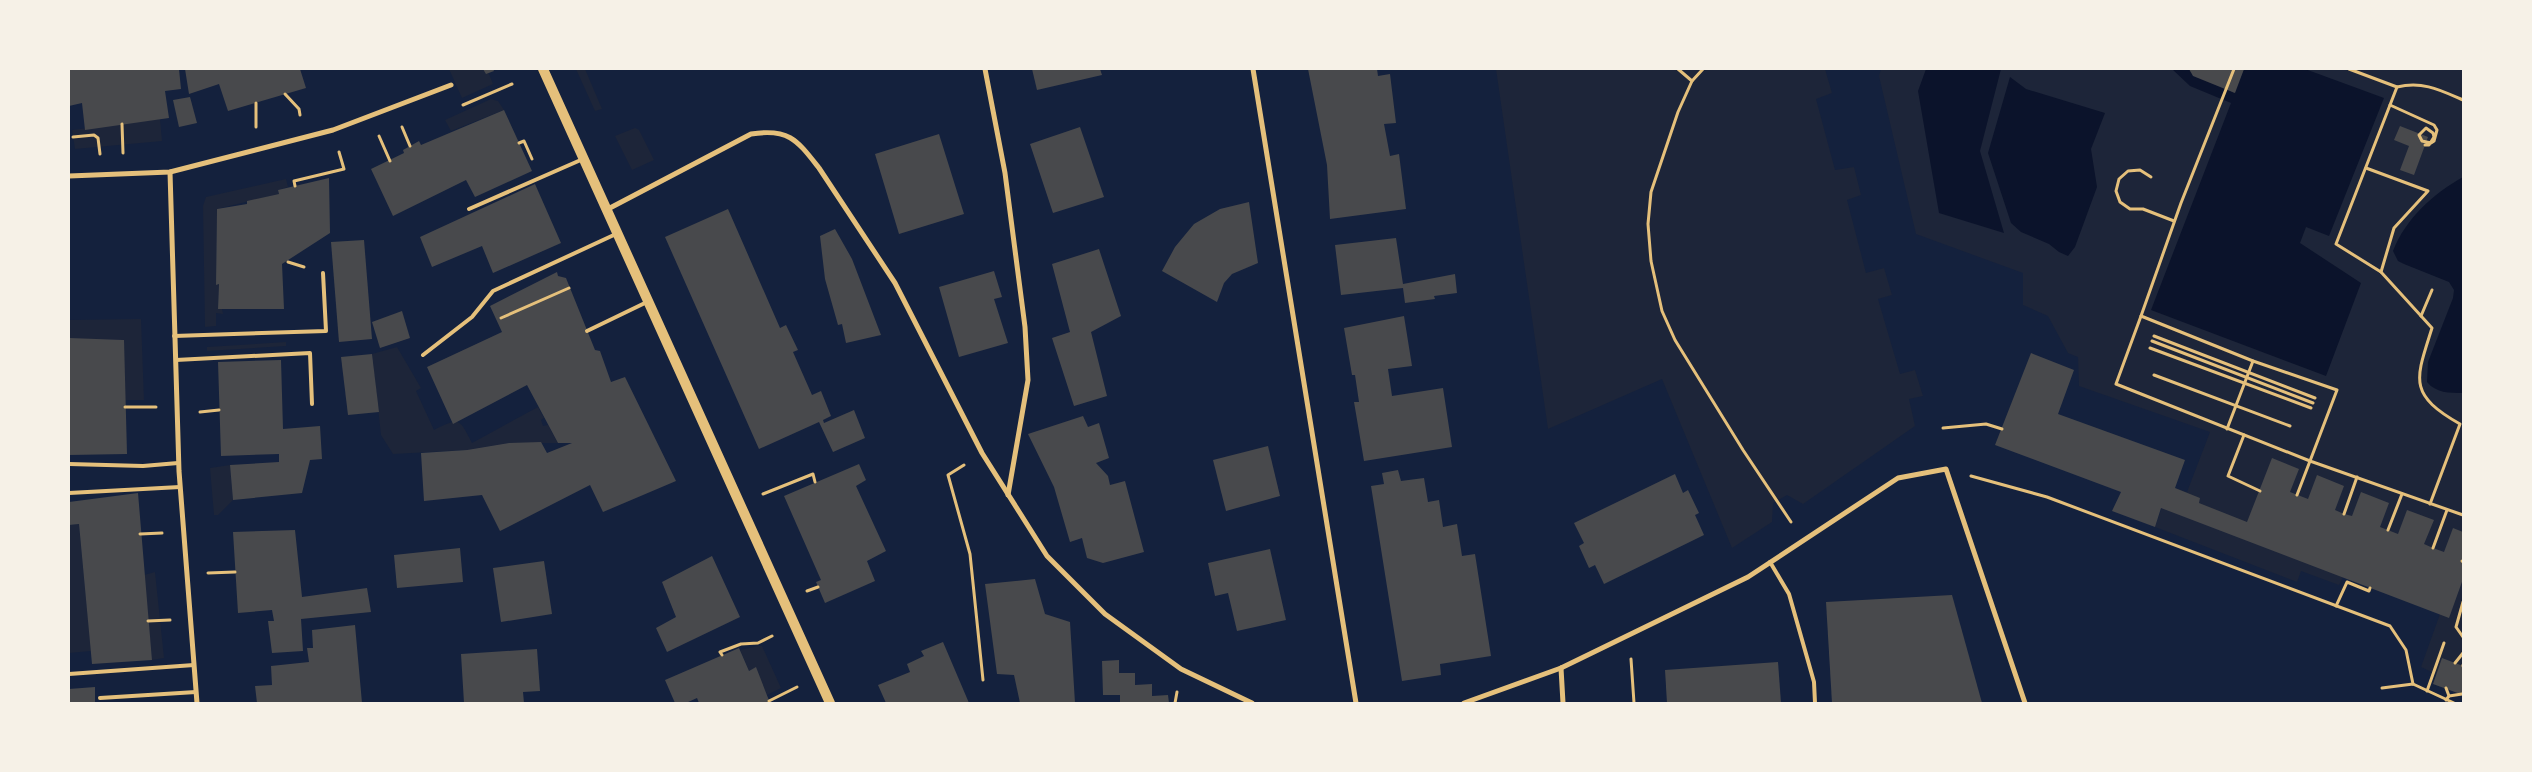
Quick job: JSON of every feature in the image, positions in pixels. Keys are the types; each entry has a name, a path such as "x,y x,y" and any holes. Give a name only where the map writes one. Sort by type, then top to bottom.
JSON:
{"main road":[{"path":"543,69 830,703"}],"street":[{"path":"985,69 1005,173 1025,327 1028,380 1008,496"},
{"path":"1253,69 1356,703"},
{"path":"69,176 170,172 333,130 451,85"},
{"path":"608,209 751,134 767,132 785,133 807,153 819,168 895,282 982,453 1047,556 1105,614 1181,669 1252,703"},
{"path":"170,172 178,463 197,703"},
{"path":"1464,703 1561,668 1748,577 1898,478 1946,469 2025,703"},
{"path":"1561,668 1562,703"}],"lane":[{"path":"468,209 584,158"},
{"path":"423,354 472,317 493,291 618,233"},
{"path":"174,336 326,331 324,273"},
{"path":"587,331 647,302"},
{"path":"176,360 310,353 312,404"},
{"path":"69,464 144,466 178,463"},
{"path":"69,493 180,487"},
{"path":"1770,562 1789,594 1814,682 1814,703"},
{"path":"69,674 194,665"},
{"path":"100,698 196,692"}],"path":[{"path":"1678,69 1692,81"},
{"path":"1703,69 1692,81 1665,145 1651,192 1648,224 1651,261 1662,311 1675,340 1704,389 1804,541"},
{"path":"2349,69 2398,87 2413,84 2426,85 2463,100"},
{"path":"2233,71 2174,221 2116,384 2244,436 2463,516"},
{"path":"451,85 459,107 512,84"},
{"path":"2398,87 2336,244 2381,272 2432,328 2418,372 2419,385 2429,402 2442,414 2461,424 2430,504"},
{"path":"2390,106 2434,126 2437,130 2434,141 2431,143 2426,143 2422,141 2419,135 2426,128 2432,133 2432,140 2429,146 2425,145"},
{"path":"73,137 94,135 98,138 101,175"},
{"path":"519,143 524,141 533,162"},
{"path":"2366,168 2428,191 2394,228 2381,272"},
{"path":"2151,177 2140,170 2128,171 2119,179 2116,191 2120,202 2130,209 2143,209 2174,221"},
{"path":"295,186 294,181 336,171"},
{"path":"483,303 492,322 569,288"},
{"path":"2421,316 2432,290"},
{"path":"2141,316 2253,361 2337,390 2297,495"},
{"path":"2154,336 2313,403"},
{"path":"2152,341 2315,398"},
{"path":"2150,348 2311,408"},
{"path":"2227,429 2253,361"},
{"path":"2154,375 2237,404 2290,426"},
{"path":"125,407 176,406"},
{"path":"1943,428 1986,424 2002,429"},
{"path":"2244,436 2228,476 2260,491"},
{"path":"965,464 948,475 970,554 983,680"},
{"path":"1946,469 2047,496 2390,626 2406,650 2413,684"},
{"path":"740,503 813,474 815,482"},
{"path":"2344,514 2357,478"},
{"path":"2388,530 2402,494"},
{"path":"2433,548 2447,510"},
{"path":"2336,606 2346,582 2369,591 2370,588"},
{"path":"2463,602 2456,627 2463,637"},
{"path":"1630,636 1634,703"},
{"path":"722,655 720,652 741,644 762,641"},
{"path":"2427,691 2444,643"},
{"path":"2455,663 2463,653"},
{"path":"2382,688 2413,684 2454,703"},
{"path":"2446,688 2449,696"},
{"path":"2446,700 2454,691"},
{"path":"769,701 785,693"},
{"path":"2449,696 2462,694"}],"shaded area":[{"path":"449,69 487,69 493,84 462,98"},
{"path":"576,69 585,69 602,109 595,111"},
{"path":"1496,69 1825,69 1832,93 1816,99 1835,170 1854,167 1861,195 1847,200 1866,273 1884,268 1892,295 1878,299 1900,374 1915,370 1923,396 1909,399 1915,426 1803,504 1787,495 1773,503 1772,522 1732,548 1662,379 1548,429"},
{"path":"1881,69 2463,69 2463,695 2433,684 2436,674 2421,667 2440,614 2343,577 2339,585 2301,571 2297,582 2155,527 2169,486 2187,492 2210,432 2079,386 2078,357 2068,353 2048,316 2023,305 2023,273 1916,234 1879,76"},
{"path":"1926,69 2001,69 1980,151 2004,233 1939,213 1918,91"},
{"path":"2172,69 2190,69 2234,93 2244,69 2305,69 2384,98 2329,236 2306,227 2300,243 2361,283 2326,376 2151,310 2231,103 2190,86"},
{"path":"2010,77 2026,89 2105,113 2091,149 2097,187 2075,247 2068,256 2049,244 2021,232 2011,223 1988,153"},
{"path":"491,99 498,101 504,110 451,131 445,120"},
{"path":"160,119 162,141 75,149 72,130"},
{"path":"635,128 639,130 654,160 632,170 615,136"},
{"path":"2463,177 2463,393 2453,393 2443,392 2427,382 2428,362 2453,298 2454,290 2449,282 2398,261 2393,251 2405,228 2422,208 2441,191"},
{"path":"286,179 288,187 278,190 279,194 217,209 216,285 219,284 218,309 222,309 223,314 216,313 216,326 205,327 203,206 206,197"},
{"path":"141,319 144,400 124,400 124,340 69,339 69,320"},
{"path":"286,342 286,346 207,351 207,347"},
{"path":"397,347 421,388 416,391 434,430 449,423 458,422 472,443 538,407 544,418 541,420 543,426 548,425 558,443 509,443 467,450 393,454 381,435 372,354"},
{"path":"230,465 233,500 218,515 214,515 210,468"},
{"path":"79,524 91,651 69,653 69,525"},
{"path":"155,572 164,658 152,660 144,575"},
{"path":"762,646 781,688 767,695 755,668 749,671 740,650"}],"building":[{"path":"69,69 179,69 181,89 165,91 169,118 85,130 82,103 69,106"},
{"path":"185,69 300,69 306,88 228,111 219,84 189,94"},
{"path":"483,69 493,69 494,71 486,74"},
{"path":"1032,69 1100,69 1102,75 1037,90"},
{"path":"1308,69 1377,69 1378,76 1390,74 1396,123 1384,124 1390,156 1399,154 1406,209 1330,219 1327,165"},
{"path":"2189,69 2244,69 2235,93 2193,76"},
{"path":"190,97 197,123 179,127 173,100"},
{"path":"504,110 532,171 475,197 466,180 393,216 371,169 404,153 403,150 419,141 421,145"},
{"path":"2400,126 2428,137 2414,175 2400,170 2409,146 2394,140"},
{"path":"1080,127 1104,197 1053,213 1030,144"},
{"path":"939,134 964,214 899,234 875,154"},
{"path":"329,178 330,233 282,264 284,309 218,309 219,284 216,285 217,209 247,204 247,201 279,194 278,190"},
{"path":"535,184 561,243 493,273 482,246 432,267 420,237"},
{"path":"1249,202 1258,263 1232,274 1224,283 1217,302 1162,271 1175,247 1194,224 1220,209"},
{"path":"728,209 780,328 786,325 798,350 793,352 812,395 821,391 831,416 823,420 824,423 854,410 865,438 833,452 819,422 759,449 665,237"},
{"path":"835,229 852,259 881,335 846,343 842,324 838,325 825,279 820,236"},
{"path":"1396,238 1403,284 1455,274 1457,293 1434,296 1435,299 1405,303 1403,288 1341,295 1335,245"},
{"path":"364,240 372,339 339,342 331,242"},
{"path":"1099,249 1121,316 1091,332 1107,396 1074,406 1052,338 1070,332 1052,264"},
{"path":"994,271 1002,297 994,299 1008,343 959,357 939,287"},
{"path":"557,272 558,276 566,278 595,350 600,351 611,382 625,377 676,481 603,512 590,485 500,531 482,495 424,501 421,453 467,450 509,443 541,442 547,453 572,443 558,443 527,385 453,424 427,367 502,332 490,306"},
{"path":"402,311 410,338 380,348 372,322"},
{"path":"1404,316 1412,366 1388,369 1392,396 1443,388 1452,447 1364,461 1354,402 1359,402 1355,375 1352,375 1344,328"},
{"path":"69,338 124,340 127,454 69,455"},
{"path":"2031,353 2074,370 2058,414 2185,460 2175,488 2200,498 2199,503 2247,522 2272,458 2299,469 2290,492 2308,499 2317,475 2344,486 2335,510 2344,514 2352,516 2361,492 2389,503 2380,527 2398,534 2407,510 2434,520 2424,544 2433,548 2444,552 2453,528 2463,532 2463,579 2449,618 2161,508 2155,527 2112,511 2121,492 1995,445"},
{"path":"372,354 379,412 348,415 341,357"},
{"path":"281,360 283,429 320,426 322,459 310,460 302,493 233,500 230,465 279,462 279,454 221,456 218,362"},
{"path":"1083,416 1088,427 1099,423 1109,458 1096,463 1108,476 1110,485 1125,481 1144,552 1103,563 1087,558 1082,538 1070,542 1054,487 1028,434"},
{"path":"1268,446 1280,496 1226,511 1213,460"},
{"path":"859,464 866,480 856,486 886,551 867,561 875,581 825,603 816,582 821,580 784,496"},
{"path":"1398,470 1401,481 1424,478 1428,502 1439,500 1443,527 1457,524 1462,556 1475,554 1491,656 1440,664 1441,675 1402,681 1371,486 1384,484 1382,473"},
{"path":"1675,474 1683,493 1688,490 1699,513 1695,515 1704,535 1604,584 1595,565 1589,568 1579,546 1584,543 1574,523"},
{"path":"138,493 152,660 92,664 79,524 69,525 69,502"},
{"path":"295,530 302,597 367,588 371,612 301,619 303,651 272,653 268,621 274,621 272,610 238,613 233,532"},
{"path":"460,548 463,582 397,588 394,555"},
{"path":"1270,549 1286,620 1237,631 1228,593 1215,596 1208,563"},
{"path":"712,556 740,617 667,652 656,628 676,617 662,582"},
{"path":"544,561 552,614 501,622 493,568"},
{"path":"1035,579 1045,614 1070,622 1075,703 1020,703 1014,675 997,674 985,584"},
{"path":"1952,595 1982,703 1832,703 1826,602"},
{"path":"355,625 362,703 257,703 255,686 272,685 271,666 309,662 307,648 313,648 312,630"},
{"path":"943,642 969,703 886,703 878,685 910,672 907,664 924,656 921,651"},
{"path":"739,648 749,671 756,667 770,703 699,703 697,698 686,703 675,703 665,680"},
{"path":"537,649 540,691 523,692 524,703 464,703 461,654"},
{"path":"2442,658 2463,666 2463,695 2433,684"},
{"path":"1119,660 1119,673 1135,673 1135,685 1152,684 1152,696 1168,695 1169,703 1120,703 1120,695 1103,695 1102,661"},
{"path":"1778,662 1781,703 1667,703 1665,670"},
{"path":"95,687 95,703 69,703 69,689"}]}
